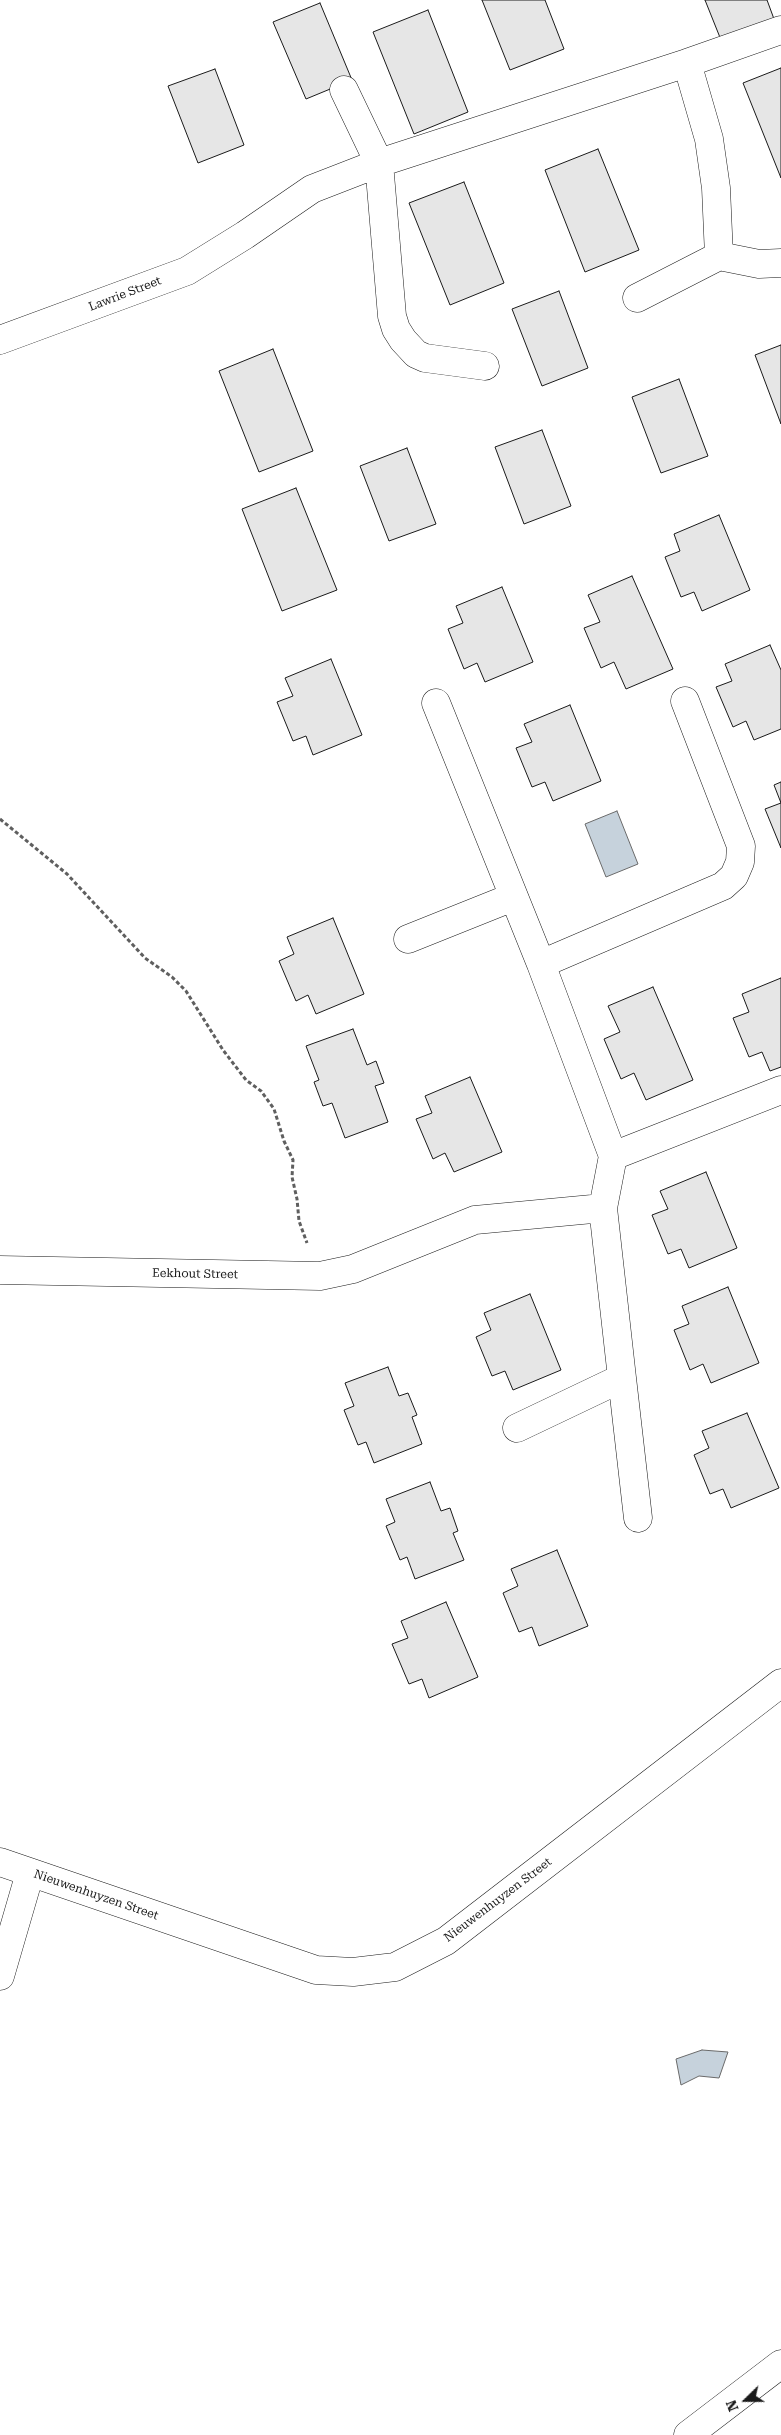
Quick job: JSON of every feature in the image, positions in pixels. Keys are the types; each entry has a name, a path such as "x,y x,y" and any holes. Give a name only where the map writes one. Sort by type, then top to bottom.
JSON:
{"street":[{"name":"Lawrie Street","path":"0,340 187,270 245,235 312,189 379,163 687,63 781,30"},
{"path":"687,63 709,139 716,188 719,256"},
{"path":"344,90 379,163 392,316 396,328 403,340 416,354 425,358 485,366"},
{"path":"637,298 719,256 759,264 781,263"},
{"path":"541,964 722,886 734,876 740,862 741,846 684,701"},
{"path":"436,703 541,964 613,1156 603,1208 638,1518"},
{"path":"408,939 513,897"},
{"path":"613,1156 781,1090"},
{"name":"Eekhout Street","path":"0,1270 320,1276 353,1269 386,1254 475,1220 603,1208"},
{"path":"517,1428 622,1378"},
{"name":"Nieuwenhuyzen Street","path":"0,1862 316,1970 353,1972 395,1967 446,1940 781,1683"},
{"path":"0,1976 30,1873"},
{"path":"688,2435 781,2364"}],"path":[{"path":"0,820 67,874 145,958 172,977 186,991 223,1050 246,1080 262,1091 274,1109 292,1160 292,1177 299,1221 320,1276"}],"shaded area":[{"path":"617,811 638,864 606,877 585,824"},
{"path":"702,2050 728,2052 719,2078 699,2076 681,2085 676,2059"}],"building":[{"path":"482,0 545,0 564,49 510,70"},
{"path":"705,0 767,0 774,19 721,40"},
{"path":"320,3 352,80 306,99 273,22"},
{"path":"428,10 468,112 414,134 373,32"},
{"path":"781,68 781,178 743,83"},
{"path":"215,69 244,145 198,163 168,86"},
{"path":"598,149 639,250 585,272 545,170"},
{"path":"464,182 504,283 450,305 409,203"},
{"path":"559,291 588,368 542,386 512,309"},
{"path":"781,345 781,424 755,355"},
{"path":"273,349 313,451 259,472 219,371"},
{"path":"679,379 708,456 661,473 632,397"},
{"path":"542,430 571,506 524,524 495,447"},
{"path":"407,448 436,524 389,541 360,466"},
{"path":"296,488 337,590 282,611 242,509"},
{"path":"719,515 750,590 702,611 694,592 681,597 665,557 680,551 674,534"},
{"path":"632,576 673,669 626,689 614,662 601,668 584,628 600,622 588,595"},
{"path":"502,587 533,662 485,682 477,663 464,669 448,629 463,623 456,606"},
{"path":"770,645 781,670 781,729 754,740 746,721 733,727 716,687 732,681 725,664"},
{"path":"331,659 362,735 313,755 306,736 293,741 277,702 293,696 285,678"},
{"path":"570,705 601,781 553,801 545,782 532,787 516,748 532,742 524,724"},
{"path":"781,782 781,803 774,785"},
{"path":"781,803 781,848 765,809"},
{"path":"333,918 364,994 316,1014 308,995 296,1001 279,961 294,954 287,937"},
{"path":"781,978 781,1067 770,1071 762,1052 749,1057 733,1018 749,1012 742,994"},
{"path":"653,987 693,1080 646,1100 634,1073 621,1079 604,1039 620,1032 608,1006"},
{"path":"353,1029 367,1065 376,1061 384,1083 375,1086 388,1122 345,1138 332,1103 323,1106 314,1082 319,1080 306,1046"},
{"path":"470,1077 502,1152 454,1172 445,1153 433,1159 416,1119 432,1113 425,1096"},
{"path":"706,1172 737,1248 689,1268 681,1249 668,1254 652,1215 668,1209 660,1191"},
{"path":"728,1287 759,1363 711,1383 703,1364 690,1370 674,1330 689,1324 682,1306"},
{"path":"530,1294 561,1370 513,1390 505,1371 492,1376 476,1337 491,1330 484,1313"},
{"path":"388,1367 399,1396 408,1393 417,1415 412,1417 422,1444 374,1463 366,1442 358,1445 344,1410 354,1406 345,1383"},
{"path":"747,1413 779,1488 731,1508 723,1489 710,1494 694,1455 709,1448 702,1431"},
{"path":"430,1482 441,1511 450,1508 458,1531 453,1533 464,1560 415,1579 407,1557 400,1560 386,1526 395,1522 386,1499"},
{"path":"557,1550 588,1626 539,1646 532,1627 519,1632 503,1593 518,1586 511,1569"},
{"path":"446,1602 478,1677 429,1698 422,1679 409,1684 392,1644 408,1638 401,1621"}]}
